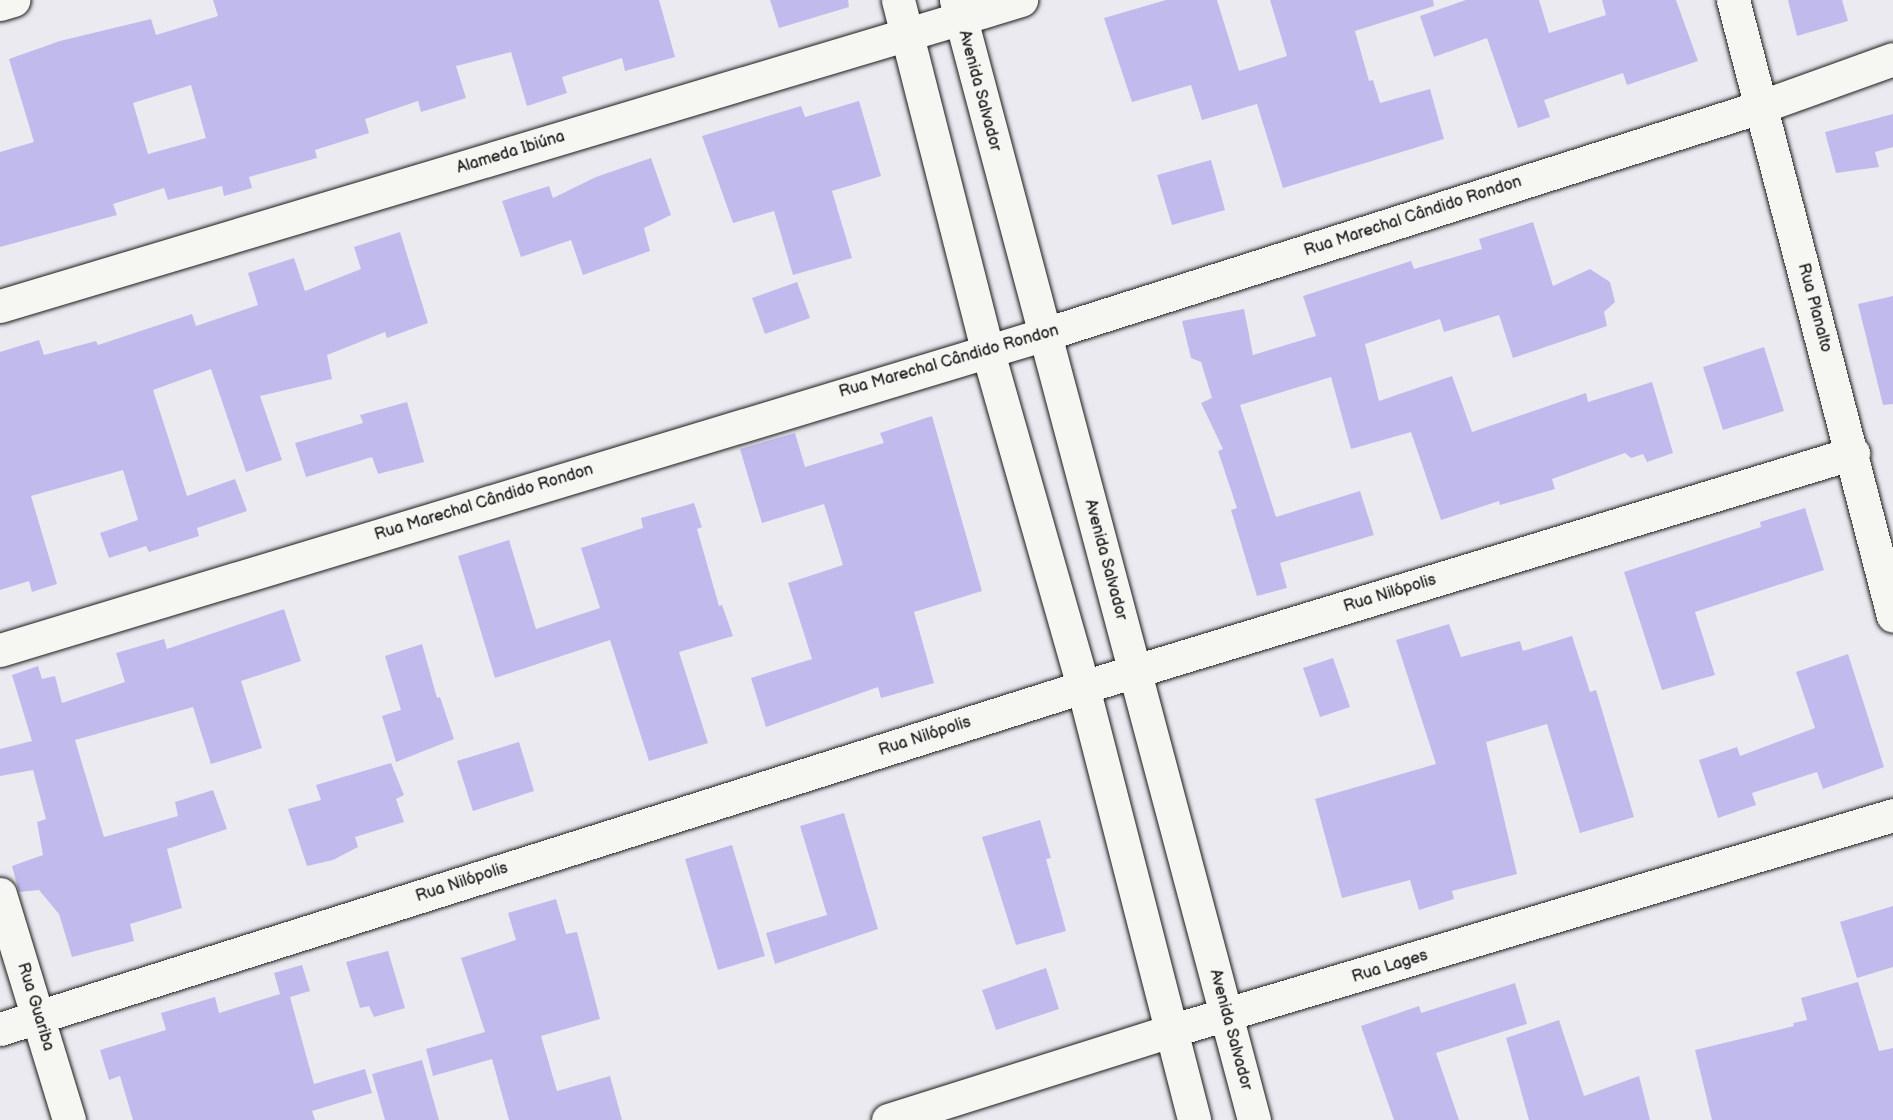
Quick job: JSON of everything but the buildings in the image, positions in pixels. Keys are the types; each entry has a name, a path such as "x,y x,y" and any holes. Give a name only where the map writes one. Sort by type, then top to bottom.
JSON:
{"street":[{"path":"0,4 13,0"},
{"path":"898,0 987,349 1083,687 1194,1120"},
{"name":"Alameda Ibiúna","path":"0,306 906,35 958,10 1021,0"},
{"name":"Rua Planalto","path":"1733,0 1853,453 1893,616"},
{"name":"Avenida Salvador","path":"958,10 1042,335 1136,672 1254,1120"},
{"name":"Rua Marechal Cândido Rondon","path":"0,650 987,349 1042,335 1760,106 1893,59"},
{"name":"Rua Nilópolis","path":"0,1029 1083,687 1853,453"},
{"name":"Rua Lages","path":"888,1120 1170,1031 1227,1016 1893,815"},
{"name":"Rua Guariba","path":"0,894 69,1120"}]}
